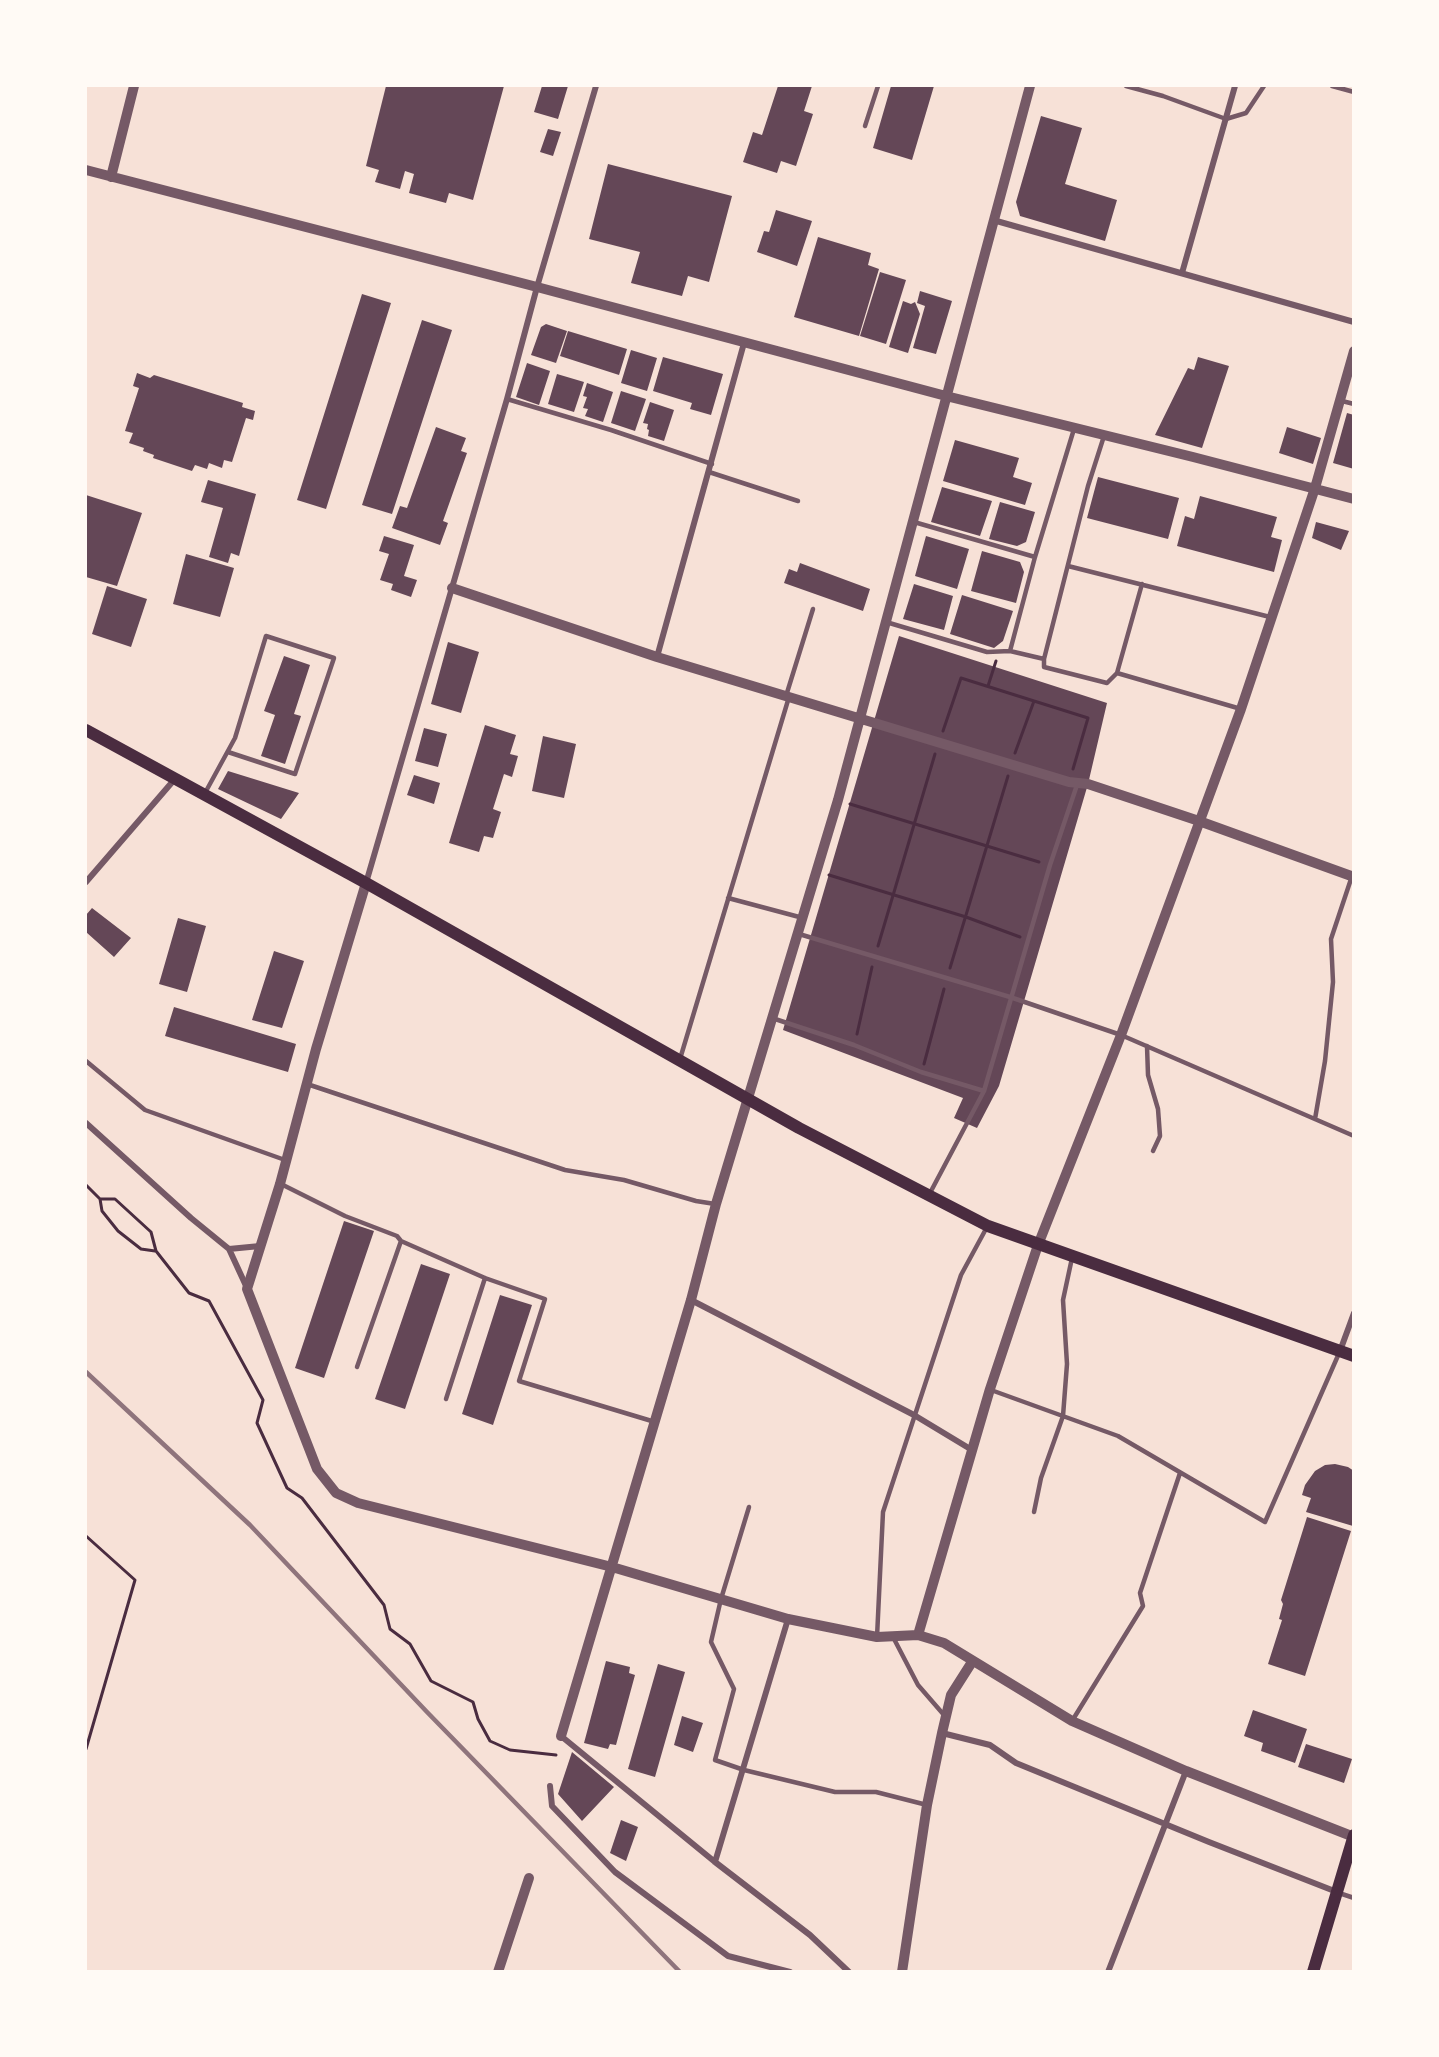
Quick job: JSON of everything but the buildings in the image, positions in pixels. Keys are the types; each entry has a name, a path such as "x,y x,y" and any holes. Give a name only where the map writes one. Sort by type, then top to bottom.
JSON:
{"main road":[{"path":"86,730 366,883 679,1062 988,1226 1072,1258 1353,1356"},
{"path":"1313,1971 1353,1837"}],"street":[{"path":"111,177 134,86"},
{"path":"247,1288 280,1184 596,86"},
{"path":"849,1971 810,1935 715,1862 561,1736 691,1300 716,1204 838,800 1030,86"},
{"path":"1182,273 1235,86"},
{"path":"86,170 537,286 946,396 1353,499"},
{"path":"993,220 1353,322"},
{"path":"657,657 744,343"},
{"path":"918,1635 990,1389 1038,1245 1121,1035 1241,709 1315,488 1353,351"},
{"path":"452,588 657,657 1011,764 1073,782 1088,784 1199,821 1353,877"},
{"path":"86,882 174,780"},
{"path":"86,1123 191,1218 229,1249 247,1288 317,1469 336,1492 358,1503 612,1567 788,1619 877,1637 918,1635 944,1643 972,1662 1072,1720 1186,1771 1353,1837"},
{"path":"229,1249 260,1246"},
{"path":"691,1300 914,1415 972,1450"},
{"path":"1340,1351 1353,1313"},
{"path":"715,1862 788,1619"},
{"path":"902,1971 927,1805 942,1733 951,1695 972,1662"},
{"path":"942,1733 990,1745 1016,1763 1337,1892"},
{"path":"1108,1971 1186,1771"},
{"path":"550,1786 552,1806 615,1872 728,1956 790,1971"},
{"path":"498,1971 529,1878"}],"lane":[{"path":"865,126 878,86"},
{"path":"1126,86 1163,96 1226,119 1246,113 1264,86"},
{"path":"1332,86 1353,92"},
{"path":"507,399 611,430 712,464"},
{"path":"1340,400 1353,404"},
{"path":"1010,651 1035,557 1074,429"},
{"path":"1104,436 1088,486 1044,659 1044,667 1107,683 1117,673 1143,584"},
{"path":"709,472 798,501"},
{"path":"912,521 1035,557"},
{"path":"1068,566 1273,618"},
{"path":"679,1062 813,609"},
{"path":"886,622 987,652 1010,651 1044,659"},
{"path":"204,796 228,752 236,738 266,636 334,658 295,774 228,752"},
{"path":"1117,673 1241,709"},
{"path":"928,1195 984,1091 1073,782"},
{"path":"1315,1119 1326,1061 1333,982 1331,939 1353,877"},
{"path":"728,898 803,918"},
{"path":"799,934 1010,997 1121,1035 1353,1136"},
{"path":"772,1018 854,1045 921,1072 984,1091"},
{"path":"1147,1046 1148,1075 1158,1109 1160,1136 1153,1151"},
{"path":"86,1061 145,1110 286,1161"},
{"path":"307,1084 565,1170 624,1180 696,1201 716,1204"},
{"path":"280,1184 345,1216 397,1236 401,1241 485,1278 545,1299 519,1381 655,1422"},
{"path":"877,1637 883,1512 961,1275 988,1226"},
{"path":"357,1367 401,1241"},
{"path":"1034,1512 1041,1478 1063,1416 1067,1364 1063,1300 1072,1258"},
{"path":"446,1399 485,1278"},
{"path":"990,1389 1118,1436 1265,1522 1340,1351"},
{"path":"1072,1720 1143,1606 1140,1593 1180,1473"},
{"path":"749,1507 711,1642 734,1689 715,1760 744,1770 835,1792 876,1792 927,1805"},
{"path":"893,1637 918,1685 946,1717"},
{"path":"1337,1892 1353,1898"}],"path":[{"path":"988,686 999,651"},
{"path":"854,1045 874,957 939,742 961,678 1088,718 1073,782"},
{"path":"921,1072 1011,764 1034,701"},
{"path":"838,800 1050,865"},
{"path":"817,872 966,917 1027,939"},
{"path":"100,1199 102,1211 118,1232 141,1249 156,1251"},
{"path":"86,1536 135,1580 86,1749"}],"railway":[{"path":"86,1372 250,1525 427,1712 680,1972"}]}
